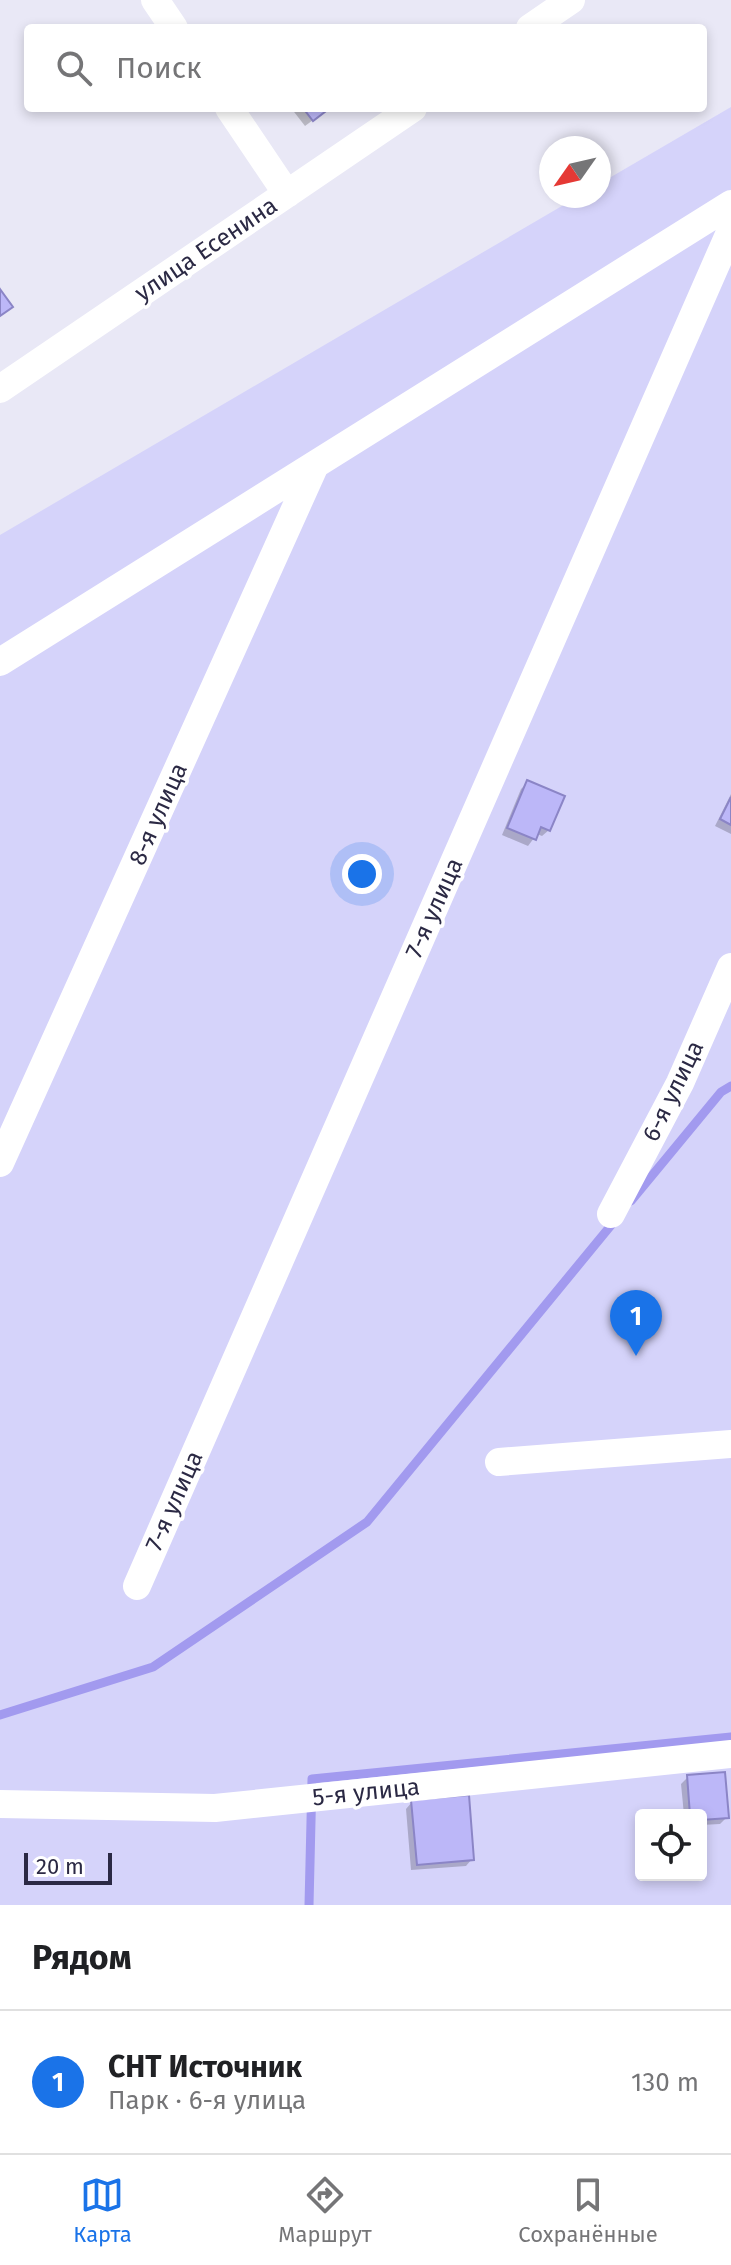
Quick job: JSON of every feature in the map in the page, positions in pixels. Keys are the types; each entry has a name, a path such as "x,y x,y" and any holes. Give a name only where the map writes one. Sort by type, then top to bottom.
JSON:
{"street":[{"path":"155,0 171,24"},
{"path":"536,24 571,0"},
{"path":"232,112 287,194"},
{"name":"улица Есенина","path":"0,389 407,112"},
{"path":"0,662 731,204"},
{"name":"7-я улица","path":"137,1586 731,230"},
{"name":"8-я улица","path":"0,1163 315,465"},
{"name":"6-я улица","path":"611,1214 680,1083 731,967"},
{"path":"499,1462 731,1444"},
{"name":"5-я улица","path":"0,1804 215,1808 731,1754"}],"shaded area":[{"path":"731,107 731,1905 0,1905 0,535 559,208 611,208 611,177"}],"building":[{"path":"306,112 325,112 313,121"},
{"path":"0,289 13,307 0,316"},
{"path":"527,780 565,796 550,831 541,827 536,840 507,828"},
{"path":"731,797 731,825 720,819"},
{"path":"725,1772 729,1818 707,1820 707,1809 690,1809 687,1775"},
{"path":"469,1795 474,1860 417,1865 411,1800"}],"waterway":[{"path":"631,1201 721,1092 731,1086"},
{"path":"0,1715 153,1667 367,1522 617,1218"},
{"path":"309,1905 312,1779 731,1737"}],"place":[{"name":"СНТ Источник","path":"636,1356"}]}
